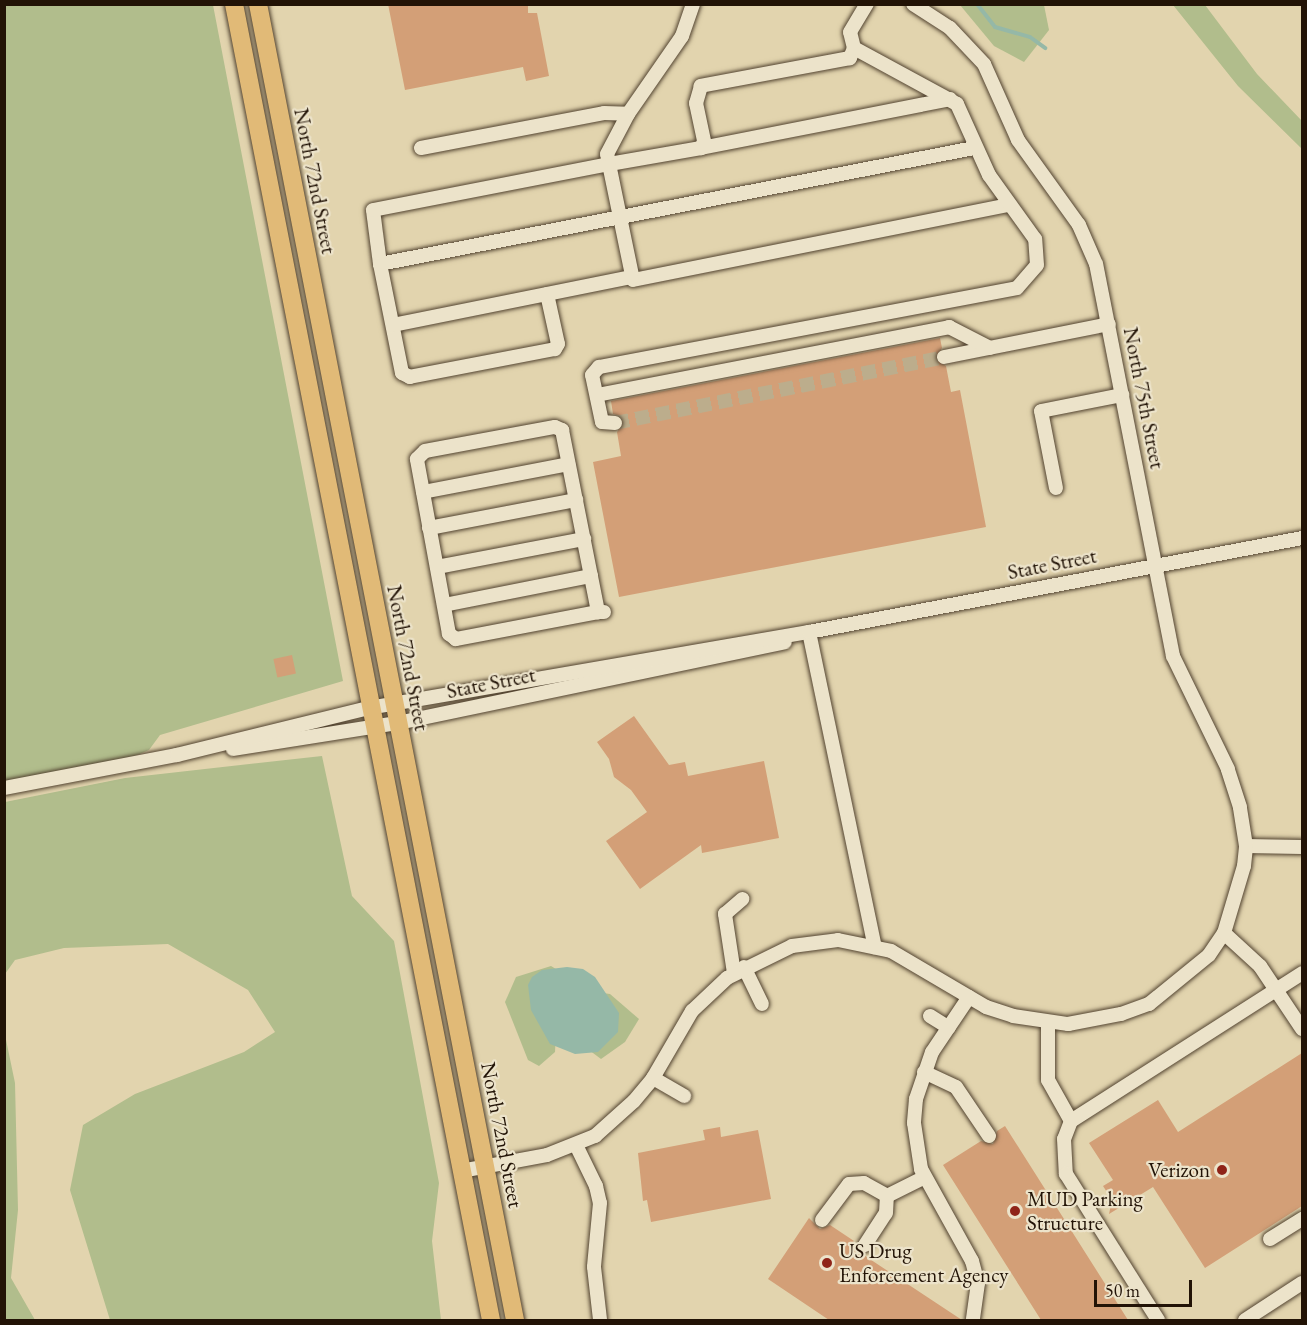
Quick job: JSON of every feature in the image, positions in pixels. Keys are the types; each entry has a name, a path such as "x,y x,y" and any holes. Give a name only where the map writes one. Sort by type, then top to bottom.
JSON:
{"main road":[{"path":"234,4 369,708 491,1320"},
{"name":"North 72nd Street","path":"258,4 515,1320"}],"street":[{"path":"631,277 607,154 628,114 682,36 693,4"},
{"path":"701,148 704,142 696,103 701,86 850,58 854,48 850,33 867,4"},
{"name":"North 75th Street","path":"461,1171 547,1155 576,1145 616,1120 653,1078 693,1011 739,970 792,946 838,940 875,947 912,960 969,997 1013,1016 1048,1023 1092,1021 1149,1004 1209,955 1224,933 1239,888 1246,846 1240,807 1228,768 1173,656 1109,324 1086,237 1067,204 1018,140 984,64 950,28 914,4"},
{"path":"615,423 602,422 592,375 599,367 1017,288 1037,265 1035,239 1010,205 974,148 957,104 854,48"},
{"path":"548,294 558,344 555,349 410,377 402,373 380,264 373,210 950,99"},
{"path":"421,148 604,113 628,114"},
{"path":"380,264 974,148"},
{"path":"393,325 1010,205"},
{"path":"944,357 1109,324"},
{"path":"597,395 949,327 990,348"},
{"path":"1056,488 1041,411 1122,395"},
{"path":"555,427 562,430 568,464 591,576 601,612 456,639 449,634 417,459 425,451 555,427"},
{"path":"423,492 568,464"},
{"path":"429,528 576,500"},
{"name":"State Street","path":"177,755 394,703 809,632 1302,538"},
{"path":"437,567 584,540"},
{"path":"444,605 591,576"},
{"name":"State Street","path":"4,788 177,755 398,723 745,653 809,632"},
{"path":"809,632 875,947"},
{"path":"1246,846 1302,847"},
{"path":"742,898 725,914 739,970 762,1004"},
{"path":"1224,933 1253,958 1277,989 1302,1029"},
{"path":"1158,1320 1066,1174 1064,1139 1071,1121 1302,973"},
{"path":"969,997 948,1028 924,1072 914,1123 915,1147 925,1177 972,1261 978,1283 973,1320"},
{"path":"930,1016 948,1028"},
{"path":"1048,1023 1048,1080 1071,1121"},
{"path":"924,1072 956,1087 989,1136"},
{"path":"653,1078 684,1096"},
{"path":"576,1145 596,1186 600,1203 594,1267 600,1320"},
{"path":"887,1196 925,1177"},
{"path":"822,1220 849,1184 864,1183 887,1196"},
{"path":"865,1245 886,1213 887,1196"},
{"path":"1270,1239 1302,1219"},
{"path":"1245,1320 1302,1283"}],"shaded area":[{"path":"5,5 213,5 343,681 160,735 149,750 128,759 5,784"},
{"path":"960,5 1044,5 1049,30 1024,62 994,46"},
{"path":"1173,5 1205,5 1257,74 1302,121 1302,149 1238,86"},
{"path":"322,756 352,896 394,941 439,1183 432,1241 441,1320 110,1320 70,1190 83,1125 135,1094 244,1052 275,1032 248,990 168,944 64,948 15,960 5,974 5,802 125,778"},
{"path":"551,966 559,971 555,1052 539,1066 528,1060 505,1002 516,977"},
{"path":"567,967 583,969 595,977 619,1013 618,1032 598,1052 575,1054 550,1044 531,1010 528,985 532,977 542,970"},
{"path":"603,993 610,994 639,1019 625,1042 601,1059 589,1050"},
{"path":"4,1030 15,1083 18,1210 11,1278 35,1320 5,1320"}],"building":[{"path":"388,4 528,4 528,13 537,13 549,76 526,81 523,67 405,90"},
{"path":"940,338 942,348 935,359 946,366 951,392 960,390 986,527 619,597 593,462 621,456 617,432 624,423 621,416 613,414 611,401"},
{"path":"292,655 296,674 277,678 273,659"},
{"path":"634,716 669,765 685,762 688,776 764,761 779,838 702,853 701,845 640,889 606,841 647,812 631,790 614,777 609,759 597,742"},
{"name":"Verizon","path":"1302,1053 1302,1206 1205,1268 1153,1187 1109,1214 1112,1200 1103,1186 1113,1180 1089,1143 1158,1100 1178,1132"},
{"name":"MUD Parking Structure","path":"1005,1126 1128,1320 1041,1320 943,1165 981,1141 993,1144 997,1131"},
{"path":"720,1127 721,1137 758,1130 771,1199 651,1222 647,1200 643,1201 638,1153 705,1140 703,1130"},
{"name":"US Drug Enforcement Agency","path":"809,1218 820,1229 830,1225 854,1241 850,1246 962,1320 829,1320 768,1279"}],"waterway":[{"path":"977,4 995,27 1030,37 1045,48"}],"tunnel":[{"path":"615,423 944,357"}],"place":[{"name":"Verizon","path":"1222,1170"},
{"name":"MUD Parking Structure","path":"1015,1211"},
{"name":"US Drug Enforcement Agency","path":"827,1263"}]}
